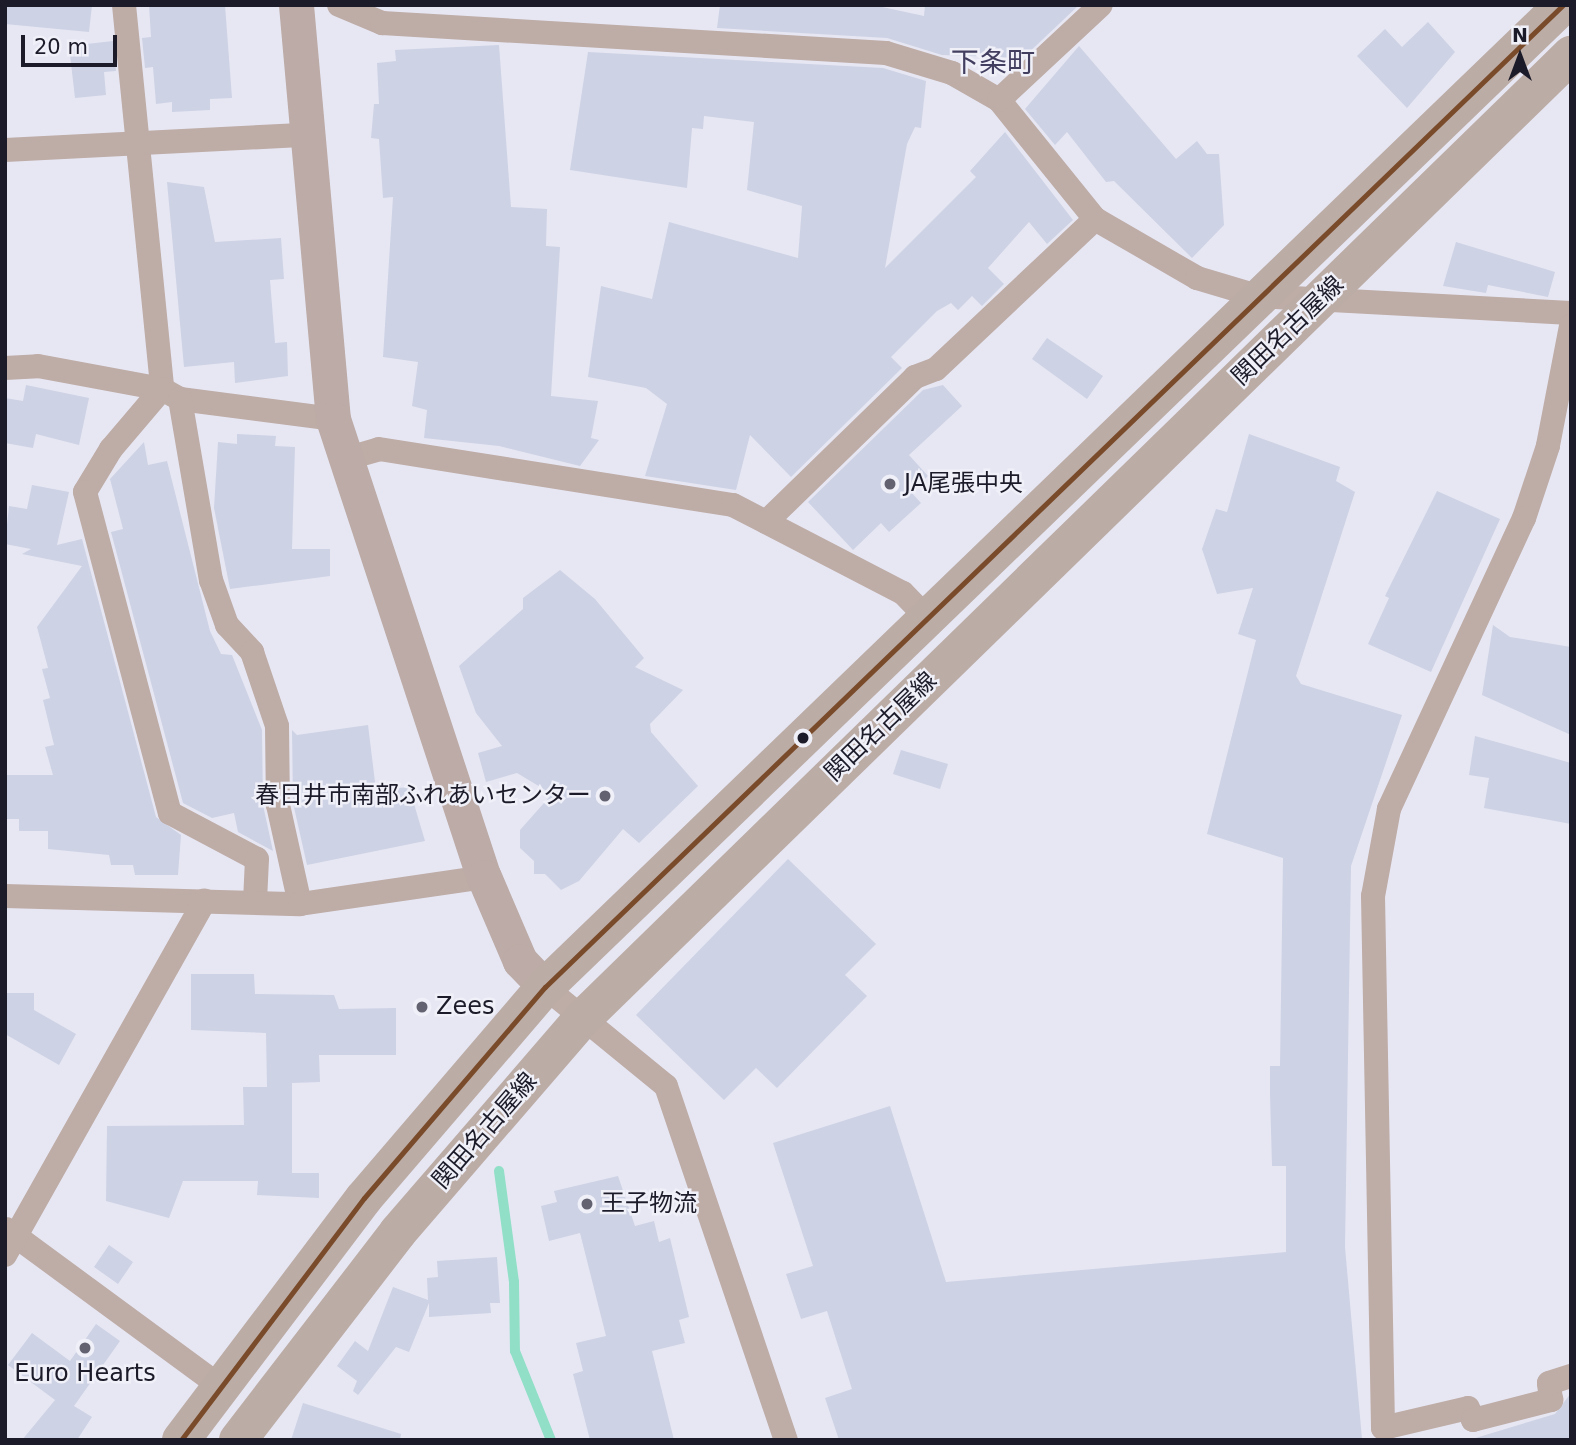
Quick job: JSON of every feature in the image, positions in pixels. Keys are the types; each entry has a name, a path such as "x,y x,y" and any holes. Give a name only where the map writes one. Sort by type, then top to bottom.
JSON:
{"main road":[{"name":"関田名古屋線","path":"181,1440 364,1198 545,987 1257,296 1563,5"},
{"name":"関田名古屋線","path":"238,1440 398,1232 583,1018 1571,55"}],"street":[{"path":"124,5 171,394 211,580 227,625 252,652 277,726 278,805 300,904"},
{"path":"296,5 333,419 484,877 520,961 545,987 666,1086 786,1440"},
{"path":"339,5 382,23 886,53 952,73 999,100 1095,219 1197,278 1257,296 1571,313"},
{"path":"999,100 1101,5"},
{"path":"5,150 139,146 306,135"},
{"path":"766,522 915,377 936,369 1095,219"},
{"path":"1571,326 1548,446 1528,506 1389,809 1373,896 1383,1428 1468,1408 1473,1420 1550,1400 1549,1383 1571,1376"},
{"path":"5,368 38,366 171,394 333,419"},
{"path":"171,394 111,449 85,492 170,813 257,859 255,902"},
{"path":"345,459 379,449 733,505 903,593 927,618"},
{"path":"5,896 300,904 484,877"},
{"path":"205,900 9,1240 220,1387"}],"building":[{"path":"5,5 92,5 89,32 5,24"},
{"path":"149,5 225,5 232,98 210,99 210,110 172,112 172,102 156,104 153,67 145,68 142,38 151,37"},
{"path":"720,5 873,5 924,16 925,5 1079,5 1023,58 942,55 887,38 717,28"},
{"path":"1428,22 1455,52 1407,108 1357,56 1385,29 1402,47"},
{"path":"113,41 116,71 104,72 106,95 75,98 69,46"},
{"path":"499,45 511,207 547,209 546,246 560,247 551,396 598,401 591,438 599,440 580,466 499,446 424,438 427,410 412,406 418,362 383,357 393,197 383,198 379,139 371,138 374,104 379,104 377,63 396,61 395,50"},
{"path":"1079,46 1176,159 1197,141 1207,154 1219,154 1224,225 1192,258 1114,181 1106,182 1067,132 1055,145 1025,109"},
{"path":"588,52 883,68 926,81 921,128 915,127 907,144 885,268 976,177 970,171 1005,132 1073,220 1047,244 1029,222 988,268 1004,284 982,306 972,296 958,310 951,303 937,311 891,357 902,368 791,477 750,435 736,490 645,476 667,404 646,388 588,377 601,286 652,299 669,222 798,258 802,206 747,190 754,122 704,116 703,129 692,128 687,188 570,170"},
{"path":"167,182 204,187 215,242 281,238 284,279 270,280 275,343 287,342 288,376 235,383 234,362 184,367"},
{"path":"1456,242 1555,272 1548,297 1488,285 1486,293 1443,286"},
{"path":"1047,338 1103,376 1087,399 1032,359"},
{"path":"26,385 89,398 79,445 36,434 33,448 5,443 5,398 23,401"},
{"path":"943,385 962,406 909,455 928,476 911,492 921,503 889,532 881,523 853,550 808,502 923,390"},
{"path":"237,434 276,436 275,446 295,447 292,549 330,549 330,576 230,589 214,508 218,442 237,444"},
{"path":"1249,434 1340,467 1336,481 1355,492 1296,676 1301,684 1402,715 1351,866 1345,1247 1362,1439 839,1440 825,1398 852,1389 827,1311 801,1319 786,1274 813,1266 773,1143 890,1106 946,1282 1286,1252 1286,1166 1272,1166 1270,1095 1270,1066 1280,1066 1283,858 1207,834 1256,640 1238,634 1253,588 1217,594 1202,549 1216,509 1227,512"},
{"path":"144,442 148,465 167,461 210,631 221,654 232,655 262,730 263,805 273,851 238,832 234,813 212,818 183,803 111,532 123,529 110,479"},
{"path":"32,485 69,492 57,545 82,539 156,817 181,835 178,875 135,875 133,865 111,865 109,855 48,849 48,831 19,831 19,819 5,819 5,775 53,775 45,747 54,745 43,700 50,698 42,669 48,668 37,627 82,566 22,554 31,549 5,544 9,506 27,509"},
{"path":"1437,491 1500,519 1431,672 1368,644 1389,598 1385,596"},
{"path":"560,570 595,599 644,658 635,667 683,690 650,724 651,732 698,786 639,843 623,829 579,881 561,890 545,874 534,874 534,861 520,848 520,830 552,794 517,773 486,782 478,753 502,746 476,713 459,666 523,609 523,598"},
{"path":"1493,625 1510,637 1571,647 1571,735 1482,695"},
{"path":"368,725 376,790 409,787 425,841 307,865 293,803 292,730 297,735"},
{"path":"1475,736 1571,763 1571,824 1484,808 1489,778 1469,775"},
{"path":"901,750 948,764 940,789 893,774"},
{"path":"788,859 876,944 845,975 867,996 777,1088 756,1068 724,1100 636,1015"},
{"path":"191,974 254,974 255,994 334,995 339,1009 396,1008 396,1055 319,1055 320,1082 292,1083 292,1173 319,1173 319,1198 257,1195 258,1181 183,1181 169,1218 106,1201 107,1126 244,1125 243,1087 267,1087 266,1033 191,1030"},
{"path":"5,993 34,993 34,1010 76,1034 59,1065 5,1034"},
{"path":"618,1176 635,1226 654,1221 659,1242 670,1238 689,1317 679,1320 685,1343 652,1351 674,1440 590,1440 573,1374 583,1371 576,1343 606,1336 580,1233 549,1241 541,1206 557,1202 554,1191"},
{"path":"109,1245 133,1262 118,1284 94,1267"},
{"path":"497,1257 500,1303 490,1303 491,1313 429,1317 429,1303 409,1352 396,1347 358,1395 353,1391 357,1381 337,1366 355,1341 368,1351 393,1287 428,1300 427,1278 438,1277 437,1261"},
{"path":"96,1324 120,1341 74,1406 92,1417 77,1440 22,1440 55,1400 8,1365 32,1333 70,1361"},
{"path":"1571,1393 1571,1440 1469,1440 1555,1414"},
{"path":"303,1403 401,1434 400,1440 291,1440"}],"waterway":[{"path":"499,1171 514,1282 515,1351 551,1440"}],"transit line":[{"path":"181,1440 364,1198 545,987 1563,5"}],"place":[{"name":"JA尾張中央","path":"890,484"},
{"name":"春日井市南部ふれあいセンター","path":"605,796"},
{"name":"Zees","path":"422,1007"},
{"name":"王子物流","path":"587,1204"},
{"name":"Euro Hearts","path":"85,1348"}],"district":[{"name":"下条町","path":"993,63"}]}
